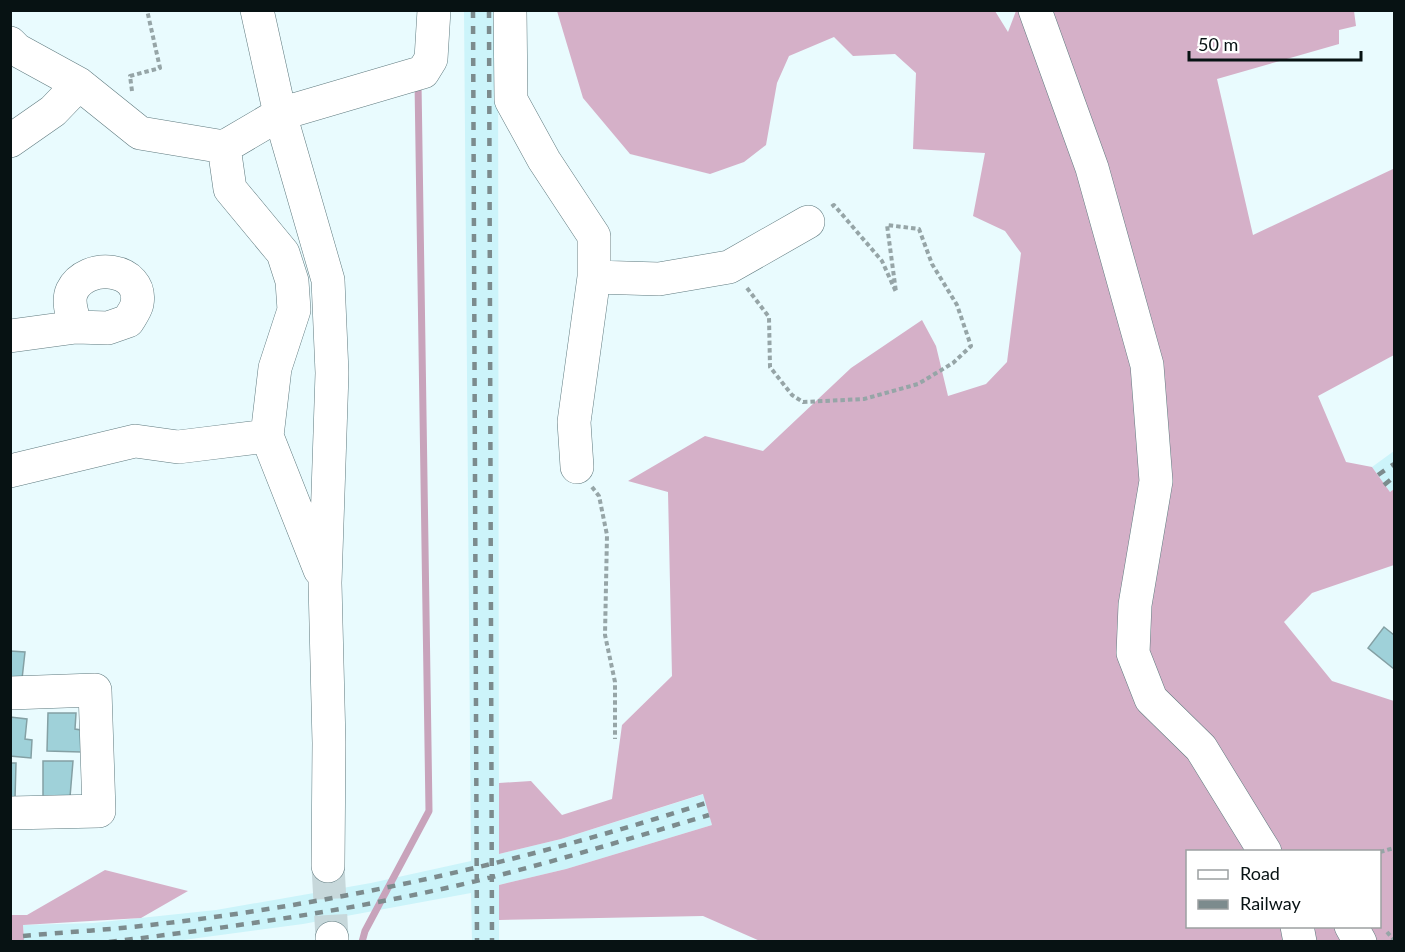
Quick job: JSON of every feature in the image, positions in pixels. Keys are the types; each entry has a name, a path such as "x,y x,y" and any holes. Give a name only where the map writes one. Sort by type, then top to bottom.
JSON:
{"street":[{"path":"257,10 280,114 328,280 333,373 325,583 328,866"},
{"path":"13,49 79,84 140,133 224,147 280,114 423,72 430,59 434,10"},
{"path":"510,10 511,100 561,189 594,236 594,277 574,422 578,467"},
{"path":"1035,10 1092,168 1147,365 1156,481 1135,605 1133,653 1150,699 1202,748 1264,850"},
{"path":"10,141 53,111 79,84"},
{"path":"224,147 230,189 283,253 292,280 294,310 275,368 267,436 325,583"},
{"path":"594,277 659,279 729,267 808,222"},
{"path":"10,336 76,327"},
{"path":"10,471 135,441 178,447 267,436"},
{"path":"10,693 95,690 99,811 10,813"},
{"path":"1353,928 1360,942"}],"path":[{"path":"140,133 130,76 160,68 147,10"},
{"path":"729,267 769,317 770,367 792,395 803,402 864,399 918,384 953,363 971,346 957,305 932,264 919,229 887,225 896,292 882,261 834,205 808,222"},
{"path":"598,496 607,535 605,635 615,682 615,739"}],"shaded area":[{"path":"464,11 498,11 499,854 561,839 704,794 712,825 566,869 499,885 499,941 472,941 471,893 303,924 176,941 24,941 23,925 93,923 216,910 371,883 471,861"},
{"path":"557,11 995,11 1008,32 1016,11 1354,11 1356,26 1339,30 1339,44 1217,79 1253,235 1393,169 1394,172 1394,355 1318,396 1346,462 1372,467 1390,492 1394,489 1394,565 1312,593 1284,622 1332,681 1394,701 1394,941 760,941 703,916 499,920 499,885 566,869 712,825 703,794 561,839 499,854 499,783 531,781 562,815 612,799 622,725 672,676 668,492 628,481 705,436 763,451 851,368 922,320 936,346 948,396 986,384 1007,362 1021,253 1005,231 973,216 985,153 913,149 916,73 895,54 853,56 834,37 789,56 777,83 766,145 744,162 710,174 630,154 583,98"},
{"path":"1394,451 1394,489 1390,492 1372,467"},
{"path":"105,870 188,891 141,918 23,925 24,941 12,941 11,915 27,915"}],"building":[{"path":"1384,627 1394,635 1394,669 1368,648"},
{"path":"10,651 25,652 22,679 10,678"},
{"path":"48,713 76,713 75,729 81,730 81,752 47,751"},
{"path":"10,717 27,719 25,739 32,740 31,758 10,756"},
{"path":"43,761 73,761 70,797 43,797"},
{"path":"10,763 16,763 15,799 10,799"}],"waterway":[{"path":"362,942 365,931 429,811 418,82"}],"tunnel":[{"path":"328,866 332,938"}],"railway":[{"path":"473,10 477,942"},
{"path":"489,10 492,942"},
{"path":"1378,475 1394,464"},
{"path":"1384,485 1394,477"},
{"path":"23,936 134,927 221,916 362,892 501,862 706,803"},
{"path":"109,942 283,918 369,904 455,886 519,870 709,815"}]}
